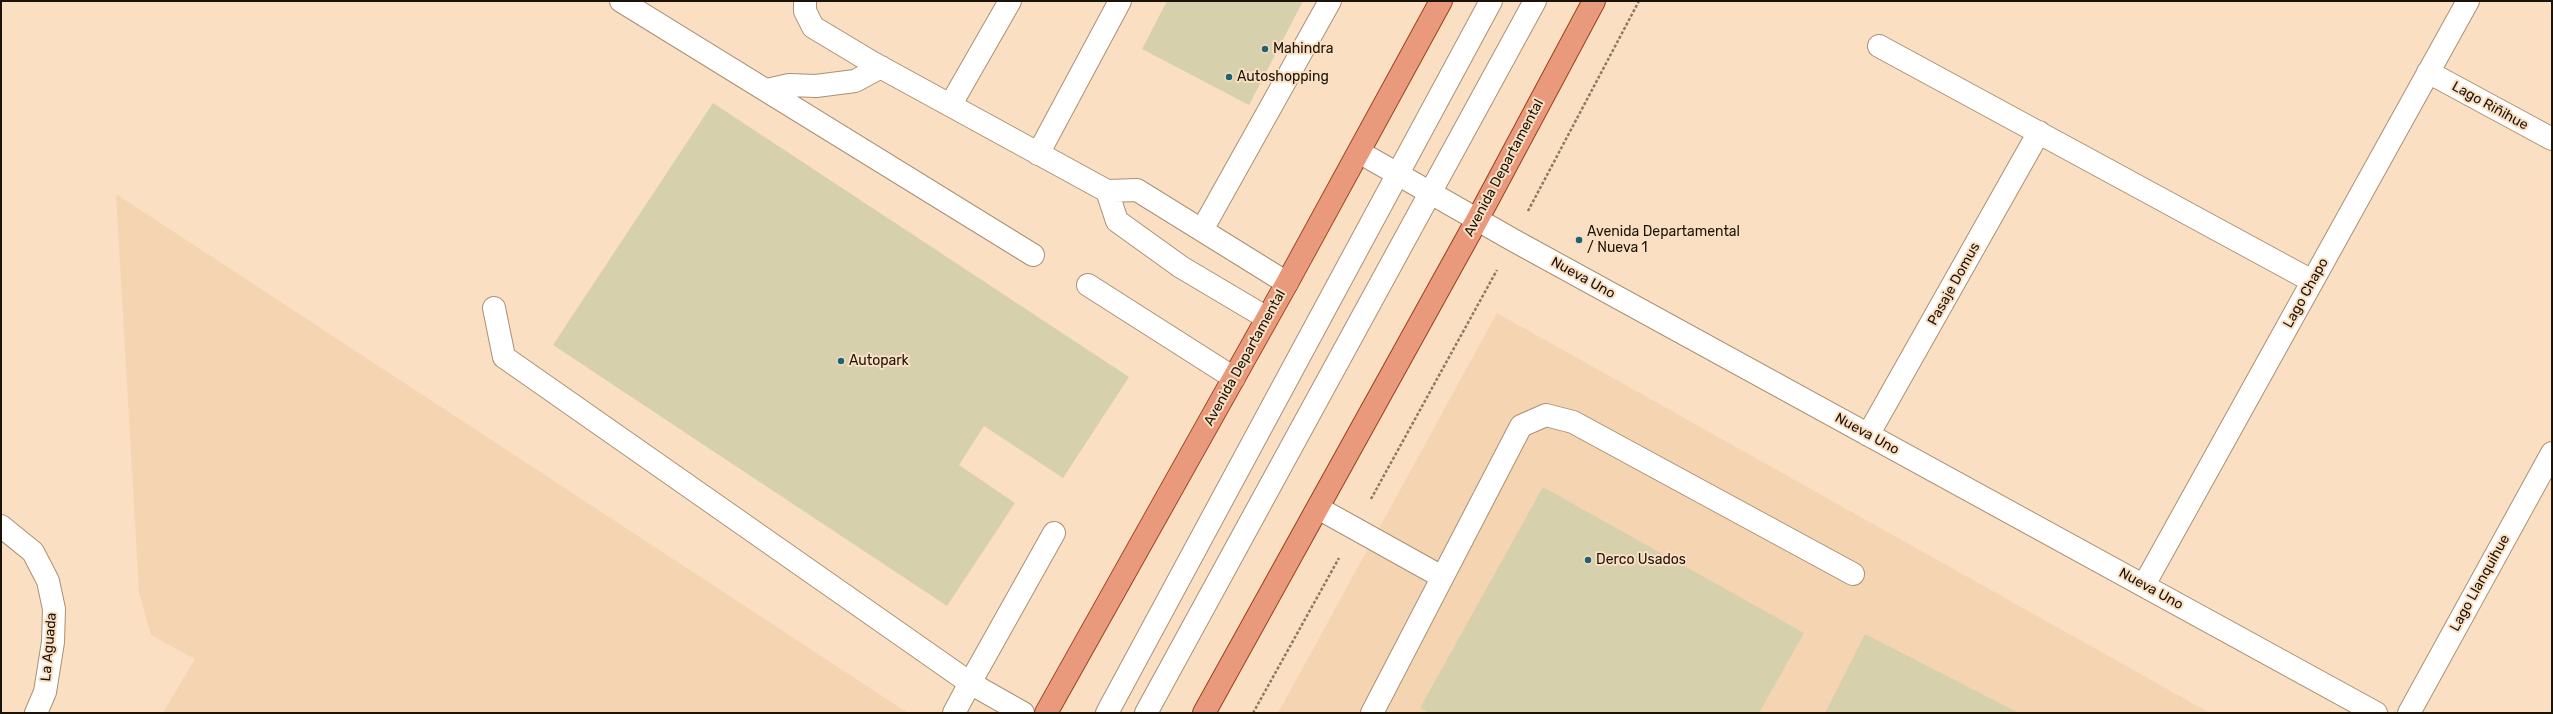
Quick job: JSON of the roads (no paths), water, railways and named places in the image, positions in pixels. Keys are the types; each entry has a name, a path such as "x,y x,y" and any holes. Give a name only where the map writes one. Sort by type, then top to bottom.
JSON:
{"main road":[{"name":"Avenida Departamental","path":"1046,713 1234,378 1359,152 1440,1"},
{"name":"Avenida Departamental","path":"1204,713 1477,220 1594,1"}],"street":[{"path":"621,1 1033,255"},
{"path":"805,1 805,11 813,27 881,67 1107,191 1137,190 1287,282"},
{"path":"950,104 1010,1"},
{"path":"1038,154 1120,1"},
{"path":"1202,230 1330,1"},
{"path":"1107,713 1491,1"},
{"path":"1146,713 1535,1"},
{"name":"Lago Chapo","path":"2144,585 2468,1"},
{"path":"1879,46 2312,281"},
{"path":"767,90 790,85 816,86 855,81 881,67"},
{"name":"Lago Riñihue","path":"2428,72 2552,139"},
{"name":"Pasaje Domus","path":"1868,435 2039,132"},
{"name":"Nueva Uno","path":"1359,152 1512,240 2376,713"},
{"path":"1107,191 1117,221 1181,267 1267,318"},
{"path":"1088,284 1234,378"},
{"path":"494,308 504,357 970,683 1023,713"},
{"path":"1372,713 1521,426 1546,415 1573,422 1853,574"},
{"name":"Lago Llanquihue","path":"2409,713 2552,453"},
{"path":"1318,508 1442,577"},
{"name":"La Aguada","path":"1,526 33,552 48,581 54,609 53,642 45,692 36,713"},
{"path":"954,713 1054,533"}],"place":[{"name":"Mahindra","path":"1265,49"},
{"name":"Autoshopping","path":"1229,77"},
{"name":"Avenida Departamental / Nueva 1","path":"1579,240"},
{"name":"Autopark","path":"841,361"},
{"name":"Derco Usados","path":"1588,560"}]}
